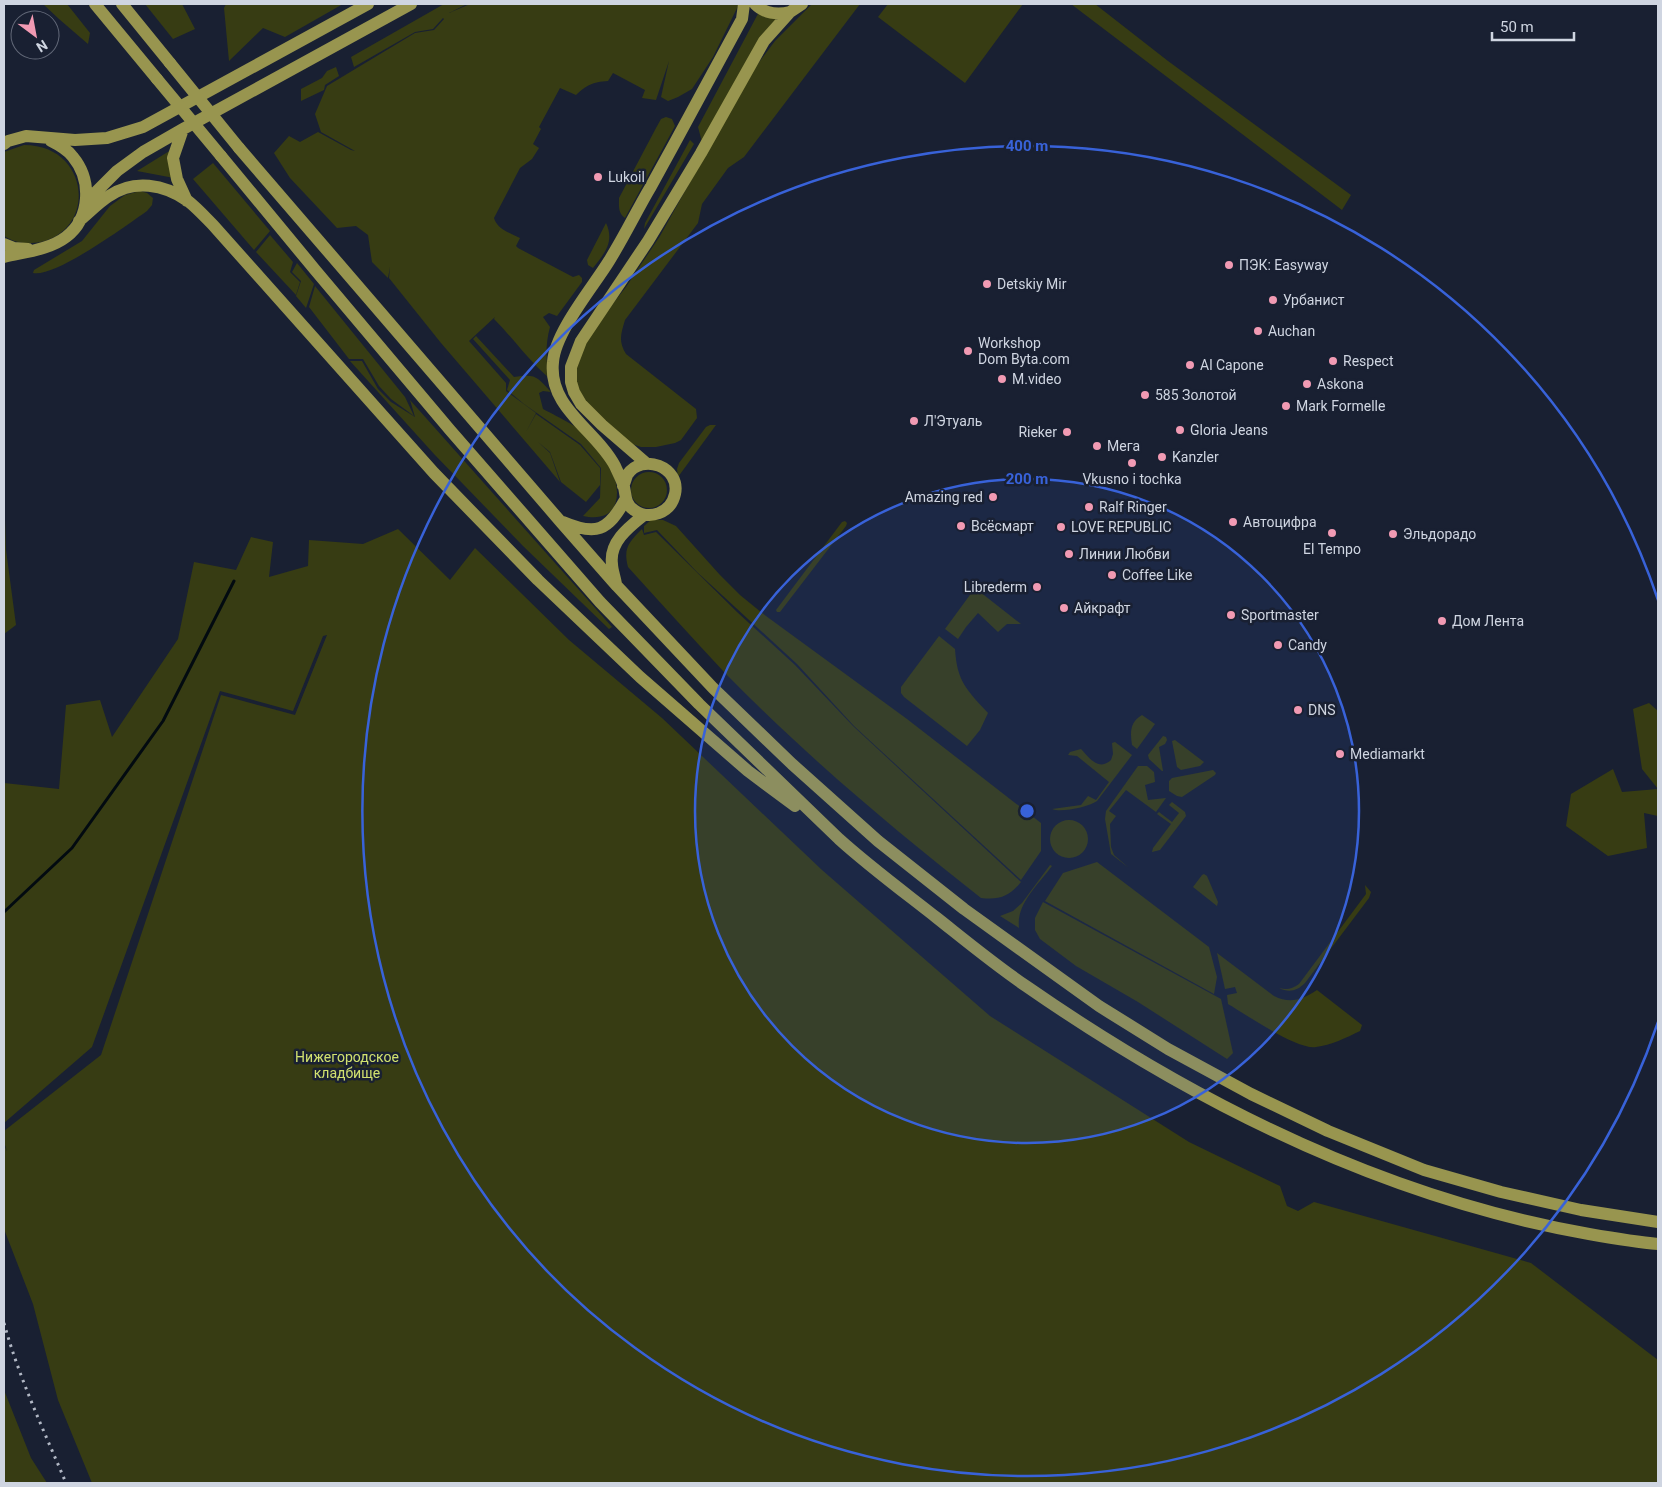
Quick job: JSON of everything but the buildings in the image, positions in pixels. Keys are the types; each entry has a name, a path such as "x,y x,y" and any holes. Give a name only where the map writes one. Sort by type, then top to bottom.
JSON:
{"main road":[{"path":"95,4 450,430 600,602 699,704 839,839"},
{"path":"122,4 240,148 617,586 713,688 792,764 878,841 964,909 1100,1006 1168,1049 1319,1127 1424,1170 1501,1192 1581,1210 1658,1222"},
{"path":"4,144 26,136 75,140 107,138 143,127 368,4"},
{"path":"86,202 117,171 143,152 411,4"},
{"path":"623,486 627,475 636,467 656,464 665,468 671,475 675,484 675,493 672,502 666,510 656,515 644,515 633,510 626,500 623,486 614,464 598,442 569,412 557,392 553,362 557,345 567,326 610,261 689,118 742,19 744,4"},
{"path":"756,4 768,13 790,12"},
{"path":"646,464 602,426 581,404 570,382 571,367 580,341 648,241 701,153 764,41 790,12 802,4"},
{"path":"183,129 174,158 177,179 187,201"},
{"path":"47,139 65,148 82,170 86,186 86,202 79,221"},
{"path":"4,257 50,246 67,236 79,221 109,196 126,187 144,184 161,187 187,201 213,225 434,473 482,524 640,677 748,771 839,839 891,882 1026,986 1154,1069 1240,1115 1315,1151 1433,1196 1495,1214 1564,1229 1658,1244"},
{"path":"4,244 14,248 34,250"},
{"path":"560,521 581,529 592,530 606,526 616,517 626,500"},
{"path":"617,586 611,563 612,550 620,537 644,515"}],"green space":[{"path":"43,4 67,4 90,33 88,44 60,20 60,10 49,10"},
{"path":"145,4 182,4 195,29 173,39"},
{"path":"226,4 343,4 285,37 263,28 229,61 224,8"},
{"path":"444,4 467,4 449,13 470,4 739,4 713,57 692,89 678,97 668,101 661,97 669,61 656,100 642,98 645,90 613,73 608,81 590,85 576,95 560,88 539,127 541,129 533,144 539,148 532,159 520,168 494,218 501,228 520,238 516,246 518,248 573,277 579,275 582,278 582,282 557,316 549,313 543,317 550,327 546,352 549,378 494,319 495,317 469,341 506,383 506,391 536,413 526,432 536,414 580,445 600,468 600,485 586,502 561,482 550,452 538,442 550,453 560,482 441,343 389,278 390,267 388,278 372,262 368,235 356,226 337,228 290,178 274,153 289,136 300,142 318,132 355,151 321,132 315,114 327,86 415,33 434,30 443,18 433,29 415,32 354,67 351,57"},
{"path":"812,4 860,4 744,157 728,168 702,204 698,223 625,320 621,337 626,354 696,409 697,418 681,440 675,443 656,447 641,447 632,444 589,408 573,383 581,349 592,330 626,287 660,236 750,74 775,41"},
{"path":"888,4 1023,4 965,83 878,17"},
{"path":"1071,4 1095,4 1168,61 1351,195 1342,210"},
{"path":"760,10 777,20 702,142 698,127"},
{"path":"336,67 339,76 325,85 324,90 301,101 301,89 322,78 327,71"},
{"path":"666,117 672,119 675,126 625,218 620,212 619,198 661,119"},
{"path":"690,140 694,144 644,229 645,223"},
{"path":"24,145 46,149 62,158 73,172 78,188 78,205 72,221 59,234 41,242 21,243 4,236 4,152"},
{"path":"171,150 174,178 137,171"},
{"path":"213,163 270,231 254,250 193,179"},
{"path":"140,191 147,193 153,198 152,205 147,211 73,259 43,272 33,273 34,270 82,241 110,206 125,195"},
{"path":"606,223 609,242 604,253 593,268 588,265 587,260"},
{"path":"270,235 293,262 290,272 300,282 296,295 256,252"},
{"path":"297,263 314,284 306,308 296,296 301,281 292,272"},
{"path":"315,286 405,397 414,416 391,399 379,386 363,359 349,359 309,307"},
{"path":"476,336 514,377 531,376 542,382 551,392 543,391 539,393 543,409 572,424 602,454 610,466 616,486 617,495 611,511 605,515 595,517 583,516 600,498 601,468 581,444 507,390 510,380 473,339"},
{"path":"350,361 362,361 378,389 391,402 415,417 410,400 612,627 609,629 523,546 434,454"},
{"path":"716,425 678,477 677,469 679,463 706,427"},
{"path":"649,472 662,477 667,490 662,503 649,508 636,503 631,490 636,477"},
{"path":"4,488 6,550 16,625 4,634"},
{"path":"651,520 663,520 676,526 740,595 907,719 1041,823 1041,851 1021,880 854,726 797,664 697,572 657,530 644,533 644,526"},
{"path":"845,521 847,523 846,526 780,612 777,612 776,610 842,522"},
{"name":"Нижегородское кладбище","path":"398,529 450,580 475,548 569,640 662,718 822,870 990,1016 1189,1142 1280,1186 1287,1206 1298,1211 1314,1202 1531,1263 1658,1360 1658,1483 92,1483 58,1400 33,1304 4,1229 4,1145 7,1151 4,1142 4,1131 101,1055 221,695 295,715 327,635 323,636 293,711 220,691 92,1047 4,1123 4,783 59,789 66,705 100,700 112,737 178,639 194,562 236,570 251,537 273,542 269,577 308,566 309,540 363,544"},
{"path":"642,529 644,535 656,532 737,612 795,665 853,726 1021,882 1017,887 1008,894 998,898 981,898 915,845 817,761 755,703 628,567 626,555 628,546"},
{"path":"975,588 1021,624 1007,624 998,632 978,613 958,639 945,629"},
{"path":"939,636 955,649 958,670 964,685 988,713 980,730 967,746 901,693 901,687"},
{"path":"1649,703 1658,711 1658,789 1642,769 1633,709"},
{"path":"1142,715 1155,724 1137,749 1132,745 1131,732 1133,724"},
{"path":"1163,736 1167,740 1165,744 1159,747 1162,771 1149,759 1148,755"},
{"path":"1175,740 1204,762 1200,766 1181,770 1177,767 1172,741"},
{"path":"1115,742 1132,755 1097,801 1074,809 1052,809 1081,805 1088,796 1096,800 1109,782 1077,756 1068,755 1070,752 1081,749 1095,762 1103,764 1111,760 1113,754 1112,743"},
{"path":"1138,766 1147,766 1154,772 1155,782 1145,785 1148,800 1166,798 1156,812 1126,790 1109,811 1116,816 1110,824 1111,847 1114,855 1129,868 1111,854 1105,819 1106,811"},
{"path":"1613,769 1622,792 1658,789 1658,816 1644,813 1647,848 1608,856 1566,826 1571,794"},
{"path":"1213,770 1216,773 1215,775 1182,797 1169,791 1169,781 1172,778"},
{"path":"1172,802 1185,812 1186,816 1160,850 1152,852 1171,824 1157,814 1159,812 1172,822 1179,813 1169,805"},
{"path":"1069,820 1082,826 1088,839 1082,852 1069,858 1056,852 1050,839 1056,826"},
{"path":"1097,862 1209,947 1217,977 1214,994 1045,901 1063,873"},
{"path":"1050,865 1052,866 1024,903 1019,919 1019,928 1000,916 1013,911 1022,903"},
{"path":"1204,874 1207,876 1218,902 1217,906 1193,887"},
{"path":"1365,885 1371,892 1369,898 1305,983 1293,990 1279,988 1289,989 1299,984 1366,894"},
{"path":"1043,902 1221,999 1233,1053 1227,1059 1138,1002 1076,966 1040,939 1035,930 1035,918"},
{"path":"1217,953 1274,996 1285,1000 1296,1000 1317,990 1362,1025 1360,1031 1333,1043 1316,1047 1297,1043 1271,1030 1228,1004 1227,995 1237,993 1235,987 1225,989"},
{"path":"4,1390 31,1458 47,1483 4,1483"}],"waterway":[{"path":"4,912 72,848 163,721 234,581"}],"railway":[{"path":"4,1323 24,1384 66,1483"}],"place":[{"name":"Lukoil","path":"598,177"},
{"name":"ПЭК: Easyway","path":"1229,265"},
{"name":"Detskiy Mir","path":"987,284"},
{"name":"Урбанист","path":"1273,300"},
{"name":"Auchan","path":"1258,331"},
{"name":"Workshop Dom Byta.com","path":"968,351"},
{"name":"Respect","path":"1333,361"},
{"name":"Al Capone","path":"1190,365"},
{"name":"M.video","path":"1002,379"},
{"name":"Askona","path":"1307,384"},
{"name":"585 Золотой","path":"1145,395"},
{"name":"Mark Formelle","path":"1286,406"},
{"name":"Л'Этуаль","path":"914,421"},
{"name":"Gloria Jeans","path":"1180,430"},
{"name":"Rieker","path":"1067,432"},
{"name":"Мега","path":"1097,446"},
{"name":"Kanzler","path":"1162,457"},
{"name":"Vkusno i tochka","path":"1132,463"},
{"name":"Amazing red","path":"993,497"},
{"name":"Ralf Ringer","path":"1089,507"},
{"name":"Автоцифра","path":"1233,522"},
{"name":"Всёсмарт","path":"961,526"},
{"name":"LOVE REPUBLIC","path":"1061,527"},
{"name":"El Tempo","path":"1332,533"},
{"name":"Эльдорадо","path":"1393,534"},
{"name":"Линии Любви","path":"1069,554"},
{"name":"Coffee Like","path":"1112,575"},
{"name":"Librederm","path":"1037,587"},
{"name":"Айкрафт","path":"1064,608"},
{"name":"Sportmaster","path":"1231,615"},
{"name":"Дом Лента","path":"1442,621"},
{"name":"Candy","path":"1278,645"},
{"name":"DNS","path":"1298,710"},
{"name":"Mediamarkt","path":"1340,754"}]}
